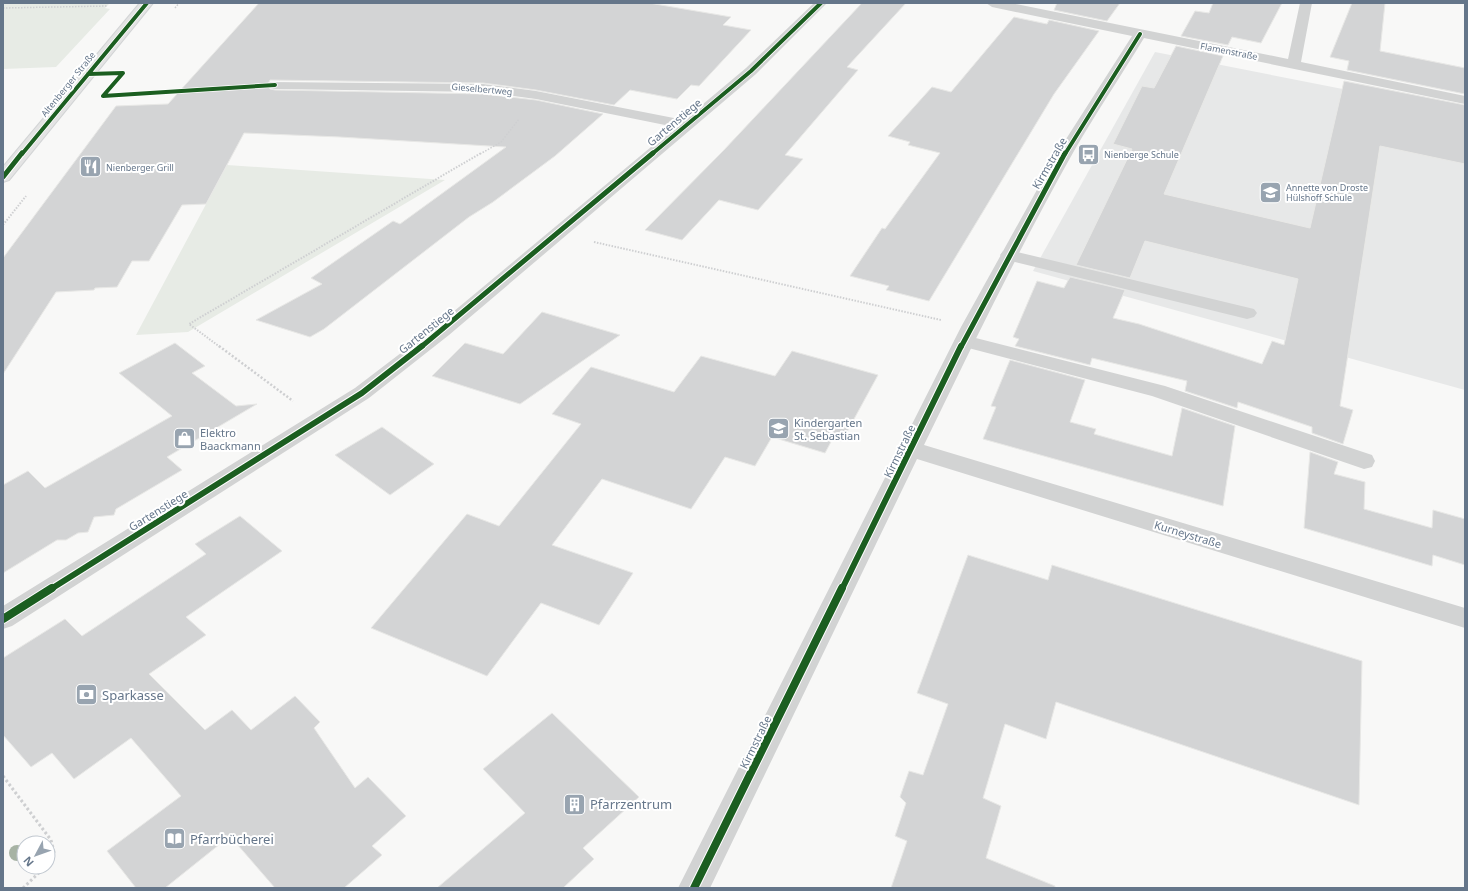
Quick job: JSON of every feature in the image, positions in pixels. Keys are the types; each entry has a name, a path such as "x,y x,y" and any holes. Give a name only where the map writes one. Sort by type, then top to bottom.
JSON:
{"main road":[{"name":"Altenberger Straße","path":"3,177 146,4"}],"street":[{"name":"Gartenstiege","path":"3,619 362,393 405,360 751,71 821,3"},
{"name":"Flamenstraße","path":"992,3 1465,100"},
{"path":"1294,64 1306,3"},
{"name":"Kirmstraße","path":"694,888 967,334 1067,150 1140,34"},
{"name":"Gieselbertweg","path":"275,85 461,86 536,95 686,124"},
{"path":"1009,255 1247,313"},
{"path":"967,334 1158,391 1364,461"},
{"name":"Kurneystraße","path":"911,450 1465,618"}],"path":[{"path":"40,8 44,3"},
{"path":"3,8 146,4"},
{"path":"320,420 189,324 501,142 536,95"},
{"path":"557,233 967,334"},
{"path":"3,776 47,835"},
{"path":"23,888 37,875"}],"shaded area":[{"path":"3,3 115,3 109,4 105,8 110,9 56,67 3,69"},
{"name":"Annette von Droste Hülshoff Schule","path":"1155,52 1465,113 1465,390 1033,271"},
{"path":"227,165 445,180 188,332 136,335"}],"building":[{"path":"259,3 649,3 731,17 723,25 751,30 699,86 691,85 677,99 630,90 614,105 536,90 483,83 270,80 267,86 270,89 275,90 483,94 536,100 603,114 555,156 493,202 469,217 324,329 310,337 256,320 322,284 311,278 393,221 400,224 506,147 244,133 206,204 182,205 149,261 132,261 117,287 56,292 3,374 3,258 116,106 168,104"},
{"path":"862,3 906,3 847,67 858,70 785,155 803,159 758,210 719,200 682,240 645,230 723,151"},
{"path":"1057,3 1120,3 1107,21 1054,10"},
{"path":"1213,3 1282,3 1261,43 1232,37 1228,45 1181,36 1195,11 1209,13"},
{"path":"1352,3 1385,3 1380,51 1465,68 1465,94 1347,70 1349,61 1330,57"},
{"path":"1014,17 1047,24 1049,20 1099,31 1054,94 929,301 886,290 889,286 850,276 882,228 885,229 940,153 908,145 910,142 888,136 932,87 951,92"},
{"path":"1176,46 1223,56 1164,194 1310,228 1344,81 1465,105 1465,164 1380,146 1340,406 1353,410 1343,444 1312,433 1312,427 1238,402 1237,408 1185,391 1187,381 1092,358 1090,365 1015,346 1019,339 1013,337 1037,281 1064,288 1070,277 1125,290 1113,318 1139,324 1262,364 1272,341 1284,345 1298,279 1145,241 1130,278 1076,265 1132,149 1113,144 1142,86 1154,88"},
{"path":"542,312 620,335 520,404 432,376 465,343 503,354"},
{"path":"175,343 205,366 192,373 236,406 257,404 167,457 182,470 116,509 114,515 94,517 88,532 78,533 66,540 57,540 3,573 3,485 28,471 45,488 172,416 119,373"},
{"path":"792,351 878,375 842,441 833,438 825,453 772,437 755,466 725,457 691,509 602,479 552,545 633,573 599,625 541,603 487,676 371,628 467,514 499,526 581,424 552,414 591,367 674,392 701,356 775,376"},
{"path":"1010,360 1085,380 1070,422 1096,429 1094,434 1172,456 1182,408 1235,426 1223,506 983,439 996,407 991,406"},
{"path":"382,427 434,464 390,495 335,455"},
{"path":"1310,452 1338,462 1334,474 1365,482 1364,509 1432,528 1433,510 1465,519 1465,565 1433,555 1432,566 1304,528"},
{"path":"240,516 282,551 186,617 206,635 149,674 205,730 232,710 251,730 295,696 320,722 314,728 355,788 368,777 406,816 372,846 382,855 344,888 275,888 230,836 165,888 136,888 107,851 181,796 131,738 74,779 52,753 31,767 3,735 3,658 65,619 82,636 206,554 195,544"},
{"path":"968,555 1048,580 1052,565 1362,661 1359,805 1056,702 1046,739 1005,724 983,798 1001,806 986,858 1055,886 1055,888 891,888 907,841 895,836 906,803 900,797 909,771 923,775 948,704 917,693"},
{"name":"Pfarrzentrum","path":"552,713 639,797 583,848 594,859 563,888 437,888 525,813 483,769"}],"cycle path":[{"path":"3,177 147,3"},
{"path":"3,619 362,393 442,331 751,71 821,3"},
{"path":"694,888 971,327 1067,150 1140,34"},
{"path":"88,74 123,73 103,96 275,85"}],"place":[{"name":"Nienberge Schule","path":"1089,154"},
{"name":"Nienberger Grill","path":"90,167"},
{"name":"Annette von Droste Hülshoff Schule","path":"1271,192"},
{"name":"Kindergarten St. Sebastian","path":"778,428"},
{"name":"Elektro Baackmann","path":"184,438"},
{"name":"Sparkasse","path":"87,695"},
{"name":"Pfarrzentrum","path":"574,804"},
{"name":"Pfarrbücherei","path":"175,839"}]}
